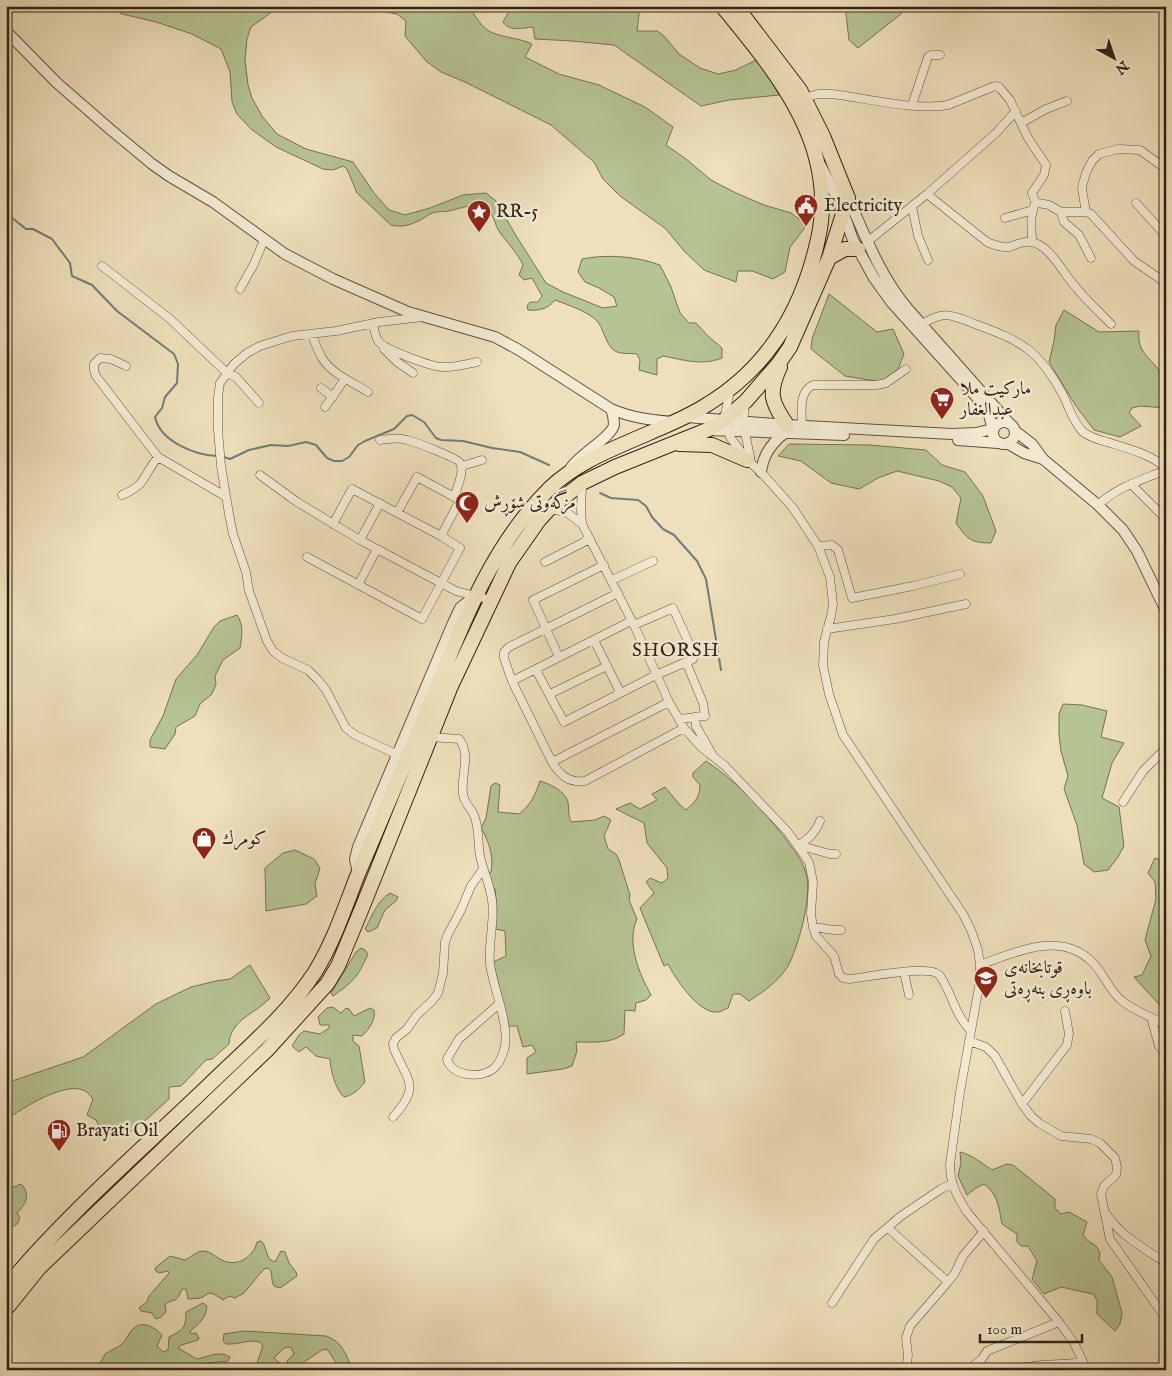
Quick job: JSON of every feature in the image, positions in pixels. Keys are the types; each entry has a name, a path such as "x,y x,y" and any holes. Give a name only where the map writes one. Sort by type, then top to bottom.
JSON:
{"highway":[{"path":"6,1287 64,1224 280,1017 314,973 326,953 476,596 505,542 530,510 553,485 605,452 710,404 753,369 770,350 788,322 818,240 823,213 819,163 812,142 793,101 754,46 722,6"},
{"path":"736,6 781,63 804,98 826,145 844,205 829,258 799,330 774,378 771,392 772,399 786,429"},
{"path":"823,213 844,205"},
{"path":"829,258 845,249 862,245"},
{"path":"6,1309 39,1268 267,1050 327,984 338,966 451,686 491,600 509,563 549,509 582,483 668,445 726,425 785,354"},
{"path":"668,445 712,445 749,461"}],"street":[{"path":"6,31 57,83 111,130 163,172 221,208 264,240 306,266 408,312 494,337 519,350 611,409 637,418 680,419 743,427 1002,443 1014,437 1012,427"},
{"path":"912,105 928,57 940,55"},
{"path":"804,98 818,94 832,94 932,107 948,105 995,86 1002,88 1046,165 1044,175 1032,193 1034,206 1032,242"},
{"path":"1021,123 1046,109 1067,101"},
{"path":"862,245 927,194 996,133 1016,111"},
{"path":"1086,212 1082,189 1083,183 1092,161 1099,154 1119,149 1140,150 1166,169"},
{"path":"819,163 844,205 853,240 862,245 901,300 1012,427 1032,444 1043,459 1098,505 1123,530 1137,551 1166,611"},
{"path":"927,194 987,242 997,246 1008,247 1023,242 1032,242 1050,254 1072,283 1111,324"},
{"path":"1136,203 1166,236"},
{"path":"1005,218 1034,206 1045,204 1061,212 1086,212 1096,220 1118,246 1134,261 1166,283"},
{"path":"912,206 918,236 928,260"},
{"path":"1061,212 1064,222 1079,235 1091,258"},
{"path":"240,289 254,264 264,240"},
{"path":"862,245 874,278 892,303 980,401 989,415 994,438 1024,453 1043,459"},
{"path":"102,266 169,318 226,373 236,377 259,402"},
{"path":"922,324 936,315 958,317 1026,346 1041,361 1053,378 1082,431 1099,440 1147,457 1160,463 1166,469 1112,492 1098,505"},
{"path":"396,754 355,735 346,728 326,690 318,680 308,670 282,658 273,651 267,641 249,591 246,572 233,534 225,496 221,466 218,397 220,383 226,373 247,353 260,346 292,336 312,335 373,323 425,317"},
{"path":"373,323 379,342 403,356 440,368 477,362"},
{"path":"312,335 323,359 329,366 345,379 368,392"},
{"path":"382,344 384,350 413,372"},
{"path":"126,366 111,359 100,358 94,364 94,370 96,376 121,410 158,457 225,496"},
{"path":"802,426 803,395 807,388 813,385 876,385 886,383 906,369"},
{"path":"325,407 345,379"},
{"path":"321,388 333,397"},
{"path":"730,389 726,425 735,445 793,508 818,546 830,577 833,590 831,616 824,642 823,664 829,694 843,735 962,914 972,930 978,950 980,981 970,1030 950,1164 954,1192 966,1212 1059,1322 1074,1343 1087,1370"},
{"path":"746,401 743,427 749,461"},
{"path":"568,474 578,458 610,432 614,422 611,409"},
{"path":"761,472 763,460 768,449 776,440 786,429 802,426 952,434 976,433 993,429 1000,422 1012,427"},
{"path":"380,440 393,438 407,440 455,458 462,466 454,497"},
{"path":"122,495 134,490 143,482 151,465 158,457"},
{"path":"462,466 482,460"},
{"path":"260,475 297,502 360,540 456,591 491,600"},
{"path":"397,513 416,477 460,500 441,536"},
{"path":"582,483 580,504 582,524 612,580 669,702 684,728 747,788 798,845 809,862 813,882 811,914 813,927 816,936 834,956 837,968 843,978 871,977 925,970 937,972 962,1022 970,1030"},
{"path":"1131,484 1166,519"},
{"path":"307,558 422,620 460,548 352,489 333,524"},
{"path":"360,540 380,503"},
{"path":"549,509 566,512 582,524"},
{"path":"545,562 590,539"},
{"path":"818,546 832,545 838,550 852,598 913,586 960,574"},
{"path":"358,585 377,549"},
{"path":"612,580 653,560"},
{"path":"559,657 533,600 604,565"},
{"path":"618,593 509,647 504,652 504,658 512,681 552,762 559,773 571,781 585,781 684,728"},
{"path":"358,873 356,859 358,847 396,754 456,616 466,603 476,596"},
{"path":"827,629 895,619 966,604"},
{"path":"512,681 594,640 673,608 688,641 693,659 620,692 564,722 536,670"},
{"path":"594,640 620,692"},
{"path":"679,720 705,716 703,703 686,662"},
{"path":"550,694 607,666"},
{"path":"552,762 669,702"},
{"path":"695,717 696,726 712,754"},
{"path":"431,737 459,739 465,749 463,794 476,820 483,869 492,900 490,965 499,1004 506,1039 499,1062 492,1070 483,1074 463,1074 454,1070 448,1064 447,1059 458,1039 499,1004"},
{"path":"1123,802 1143,770 1166,748"},
{"path":"798,845 812,835 820,821"},
{"path":"798,845 836,854"},
{"path":"393,1117 408,1099 410,1089 393,1044 396,1038 408,1029 416,1016 438,993 443,973 445,942 471,886 483,869"},
{"path":"813,927 841,930"},
{"path":"980,965 1038,946 1055,944 1070,948 1089,959 1123,1002 1166,1025"},
{"path":"904,972 909,995"},
{"path":"1022,1104 1067,1045 1069,1034 1065,1011"},
{"path":"1151,1017 1159,1046 1166,1055"},
{"path":"969,1041 986,1047 995,1056 1022,1104 1031,1116 1049,1130 1061,1136 1091,1139 1100,1143 1116,1158 1116,1174 1102,1190 1102,1202 1110,1239 1142,1282 1166,1319"},
{"path":"832,1303 874,1239 914,1207 952,1184"},
{"path":"1104,1211 1116,1227 1166,1265"},
{"path":"888,1228 948,1282"},
{"path":"906,1370 908,1355 907,1332 910,1326 948,1282 955,1273 963,1256 984,1231"},
{"path":"968,1370 980,1361 987,1351 1059,1322"},
{"path":"980,1361 983,1370"},
{"path":"1016,1370 1032,1365 1083,1362"}],"green space":[{"path":"109,6 280,6 251,27 247,39 245,60 248,85 252,98 262,116 277,134 306,149 353,162 374,193 389,210 405,215 430,208 463,195 486,193 496,201 546,283 603,308 617,306 614,297 585,282 578,272 582,259 621,257 660,265 671,287 680,313 689,323 696,323 722,348 722,358 700,362 663,356 657,359 657,375 639,370 640,360 637,354 619,353 613,349 609,345 598,322 581,310 555,300 543,309 528,310 527,306 530,302 538,302 542,296 532,278 524,280 519,275 523,265 498,229 487,209 471,206 432,213 406,225 391,225 357,193 347,169 343,166 333,170 323,169 276,147 251,129 237,114 232,102 230,72 221,49 192,34 156,22 122,14"},
{"path":"347,6 469,6 479,22 489,31 532,44 525,57 559,74 599,85 645,107 673,127 666,145 711,180 764,205 791,213 807,225 790,247 785,272 773,279 752,271 738,271 736,282 704,270 684,251 666,229 620,196 603,179 594,162 551,125 441,72 426,61 405,36 406,21 397,14 379,11 360,12"},
{"path":"512,6 640,6 637,31 657,31 664,36 679,54 700,68 718,74 736,70 756,60 768,75 779,95 729,100 701,106 614,45 535,39 533,27 516,29 509,27 503,22"},
{"path":"845,6 906,6 901,14 858,48 849,40"},
{"path":"829,294 877,332 893,329 904,354 898,369 882,382 845,376 811,349 812,339"},
{"path":"1064,310 1099,332 1139,331 1142,350 1160,372 1164,381 1166,408 1140,406 1132,408 1129,413 1141,426 1120,437 1094,430 1076,406 1049,362 1056,325"},
{"path":"789,444 870,445 926,450 942,465 965,472 983,496 996,531 991,543 970,539 956,523 961,498 952,487 939,481 897,471 878,478 859,489 831,483 801,461 778,456"},
{"path":"237,615 242,627 240,648 223,660 215,676 216,684 212,694 200,704 195,716 176,727 175,734 165,749 150,747 150,740 163,716 176,679 197,655 214,627 220,621"},
{"path":"1063,704 1082,705 1107,711 1101,737 1124,743 1112,763 1102,798 1119,807 1124,846 1108,870 1094,872 1084,864 1077,825 1064,789 1068,776 1059,735 1059,714"},
{"path":"706,761 749,796 785,838 799,857 805,870 808,891 797,945 788,966 780,977 749,1001 740,994 733,994 728,1008 717,1012 710,1011 695,1001 676,978 668,964 664,966 640,908 654,893 646,882 650,878 662,883 668,878 667,868 647,843 644,823 616,809 630,803 640,809 657,800 652,794 665,787 686,810 696,799 700,789 700,785 693,777 693,773"},
{"path":"540,781 564,794 568,802 571,822 595,820 604,816 611,820 604,836 608,849 616,854 619,860 630,895 629,900 637,919 633,938 635,958 651,995 646,1000 636,1003 635,1011 625,1010 624,1034 607,1041 576,1042 577,1051 572,1066 527,1074 527,1058 536,1052 532,1045 523,1047 517,1026 509,1026 493,962 506,956 505,931 495,929 497,910 495,889 491,886 487,873 491,872 491,855 481,828 486,818 491,786 495,783 500,785 498,812 519,814 527,807"},
{"path":"295,850 314,859 320,868 315,884 317,896 306,904 266,911 265,868 283,853"},
{"path":"1155,858 1166,862 1166,1012 1134,977 1142,975 1151,956 1145,940 1156,899 1155,882 1148,873"},
{"path":"390,893 398,897 396,901 385,910 377,928 368,932 365,929 375,909 385,896"},
{"path":"361,948 368,954 358,974 333,996 331,993 356,952"},
{"path":"250,965 270,998 238,1023 230,1036 229,1044 212,1059 206,1060 181,1086 169,1087 169,1099 125,1136 104,1131 96,1120 87,1115 93,1099 88,1093 80,1089 70,1089 46,1096 6,1120 6,1083 83,1057 156,1004 191,987 230,979"},
{"path":"333,1007 341,1013 346,1008 349,1009 354,1016 370,1008 374,1010 373,1021 362,1036 353,1035 353,1041 359,1046 365,1082 353,1093 344,1097 334,1080 330,1059 316,1056 306,1047 299,1052 292,1046 304,1031 320,1034 329,1028 329,1025 320,1025 318,1017 327,1008"},
{"path":"960,1152 973,1157 992,1170 1007,1164 1013,1165 1055,1199 1055,1208 1061,1214 1069,1212 1087,1222 1083,1235 1100,1252 1099,1260 1112,1277 1122,1313 1120,1324 1115,1331 1097,1314 1097,1300 1093,1294 1061,1287 1044,1294 1032,1279 1037,1261 1028,1246 1021,1246 1017,1242 1017,1234 1002,1224 997,1202 989,1188 984,1184 967,1195 958,1176 961,1163"},
{"path":"21,1184 27,1195 23,1206 17,1213 20,1218 17,1224 6,1231 6,1190"},
{"path":"261,1241 269,1259 275,1262 281,1251 285,1252 289,1263 296,1272 297,1276 280,1288 274,1286 271,1272 268,1268 264,1269 244,1293 235,1298 229,1296 223,1300 209,1293 201,1298 188,1299 186,1289 182,1289 177,1298 165,1304 166,1312 161,1317 156,1319 152,1313 141,1311 139,1308 147,1302 149,1296 169,1273 168,1271 159,1273 155,1268 170,1256 185,1260 203,1251 209,1252 224,1261 235,1263 249,1256 257,1242"},
{"path":"203,1303 207,1306 204,1317 190,1331 191,1334 196,1333 199,1338 198,1340 181,1345 178,1348 197,1359 222,1354 230,1357 228,1361 203,1364 194,1370 83,1370 99,1363 105,1354 122,1344 131,1331 139,1325 147,1325 162,1335 157,1346 163,1352 168,1350 169,1337 183,1328 186,1312"},
{"path":"244,1331 326,1336 340,1345 352,1370 335,1370 336,1363 327,1349 322,1350 301,1364 303,1370 290,1370 287,1361 294,1354 291,1347 284,1348 274,1358 282,1365 281,1370 251,1370 257,1363 263,1346 260,1342 251,1341 226,1344 223,1341 224,1334"}],"waterway":[{"path":"6,213 26,229 33,229 52,239 70,263 72,276 92,285 117,311 174,354 178,364 177,383 165,397 162,408 155,417 158,426 171,440 179,445 198,453 217,456"},
{"path":"224,457 230,459 249,450 271,445 288,446 306,442 316,445 327,458 334,461 342,461 349,457 358,445 394,429 407,416 412,415 424,422 436,438 441,440 463,441 520,452 549,465"},
{"path":"600,493 611,498 638,500 646,506 652,517 663,529 674,535 697,561 706,579 721,670"}],"place":[{"name":"Electricity","path":"806,227"},
{"name":"RR-5","path":"479,233"},
{"name":"ماركيت ملا عبدالغفار","path":"942,420"},
{"name":"مزگەوتی شۆڕش","path":"467,524"},
{"name":"كومرك","path":"204,860"},
{"name":"قوتابخانەی باوەڕی بنەڕەتی","path":"986,999"},
{"name":"Brayati Oil","path":"59,1152"}],"district":[{"name":"SHORSH","path":"676,651"}]}
